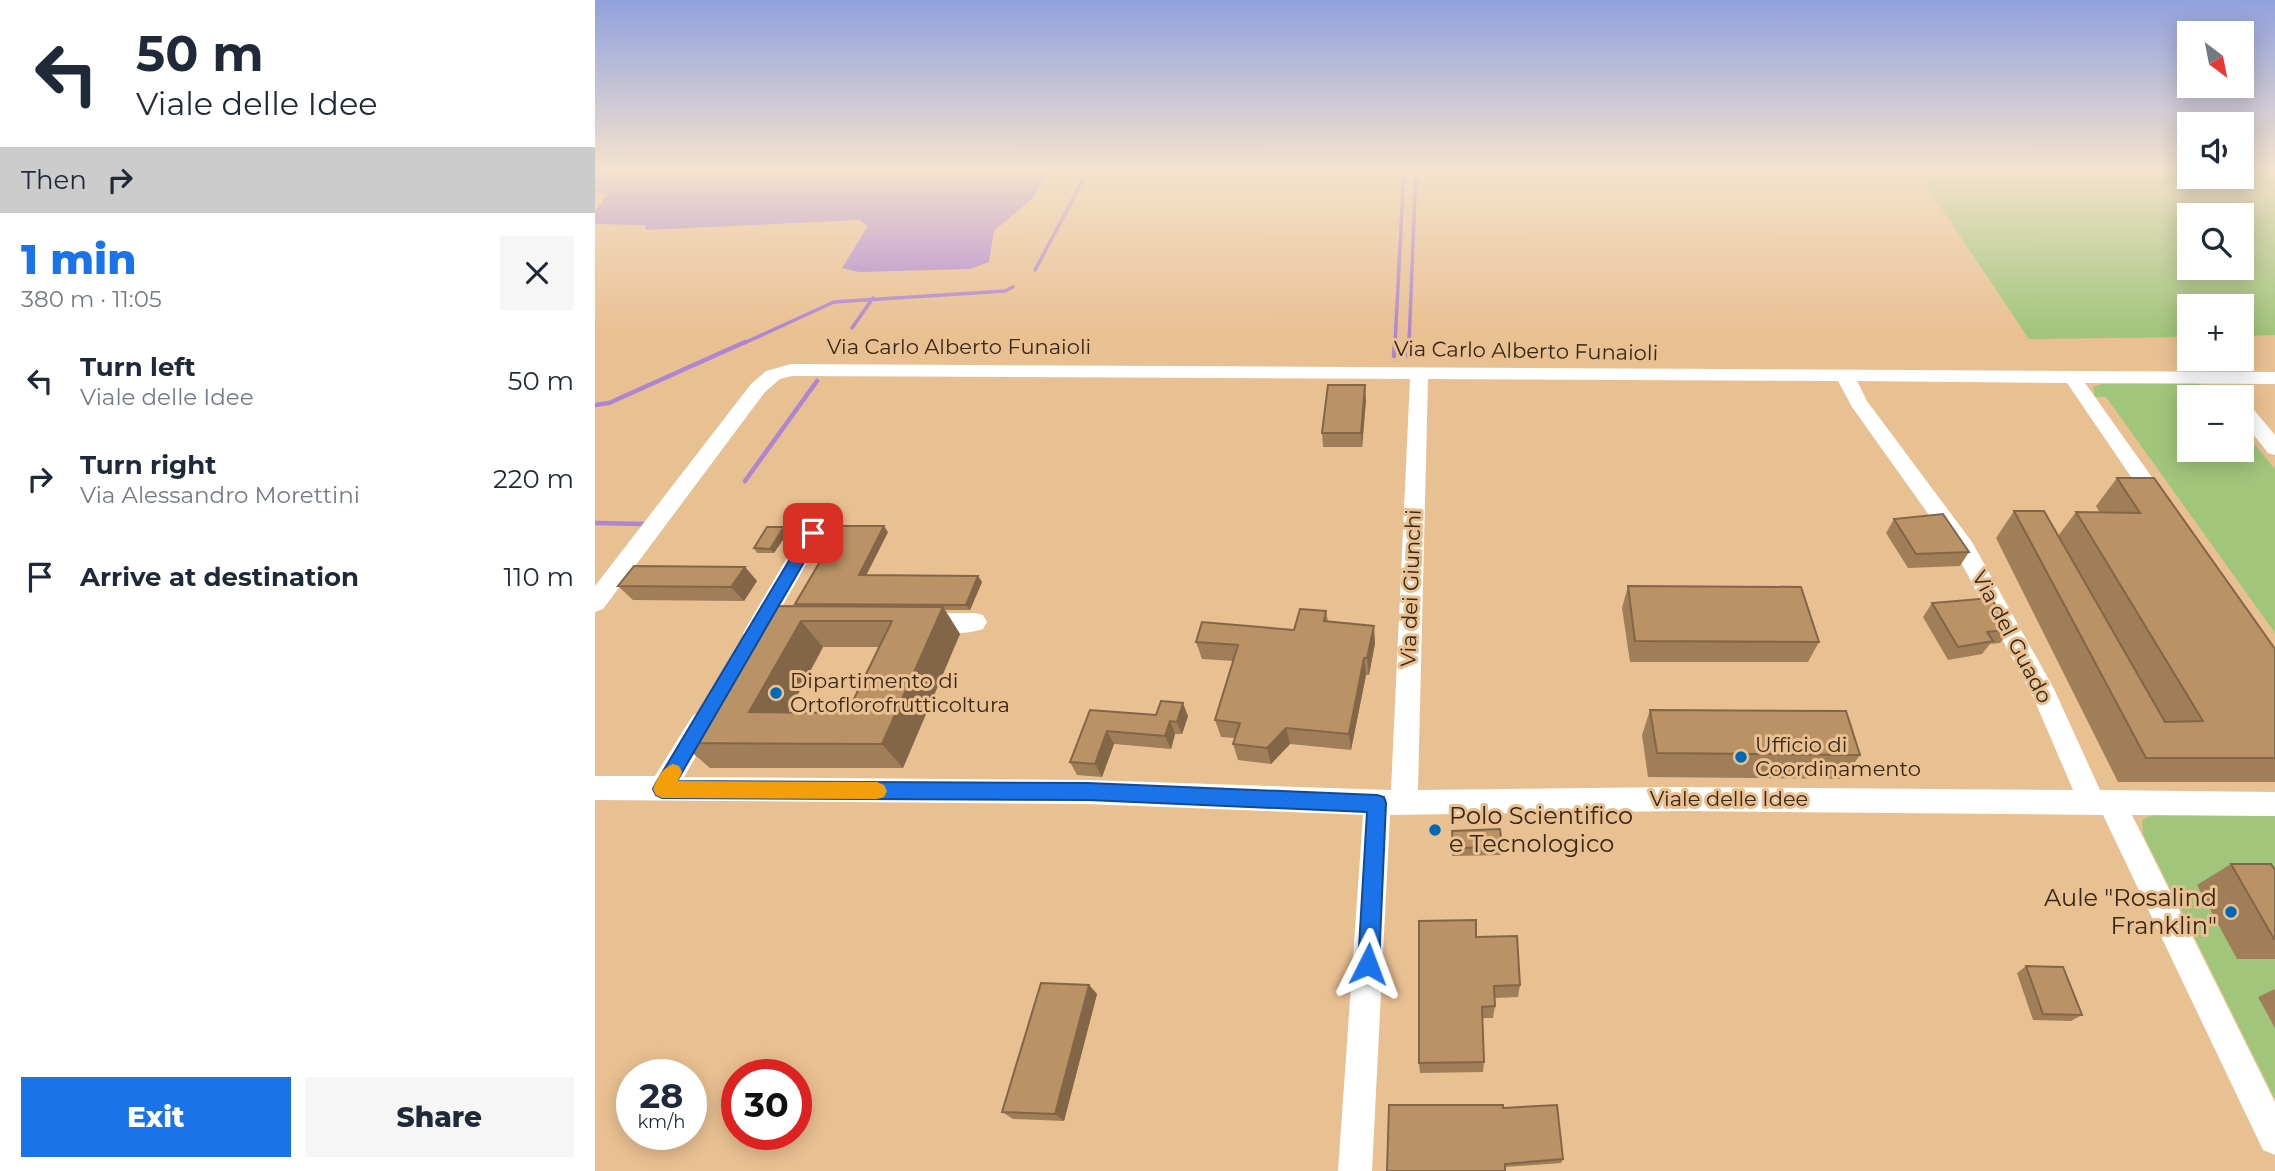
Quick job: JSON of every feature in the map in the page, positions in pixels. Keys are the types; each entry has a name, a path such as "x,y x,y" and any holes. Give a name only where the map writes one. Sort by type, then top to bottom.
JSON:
{"street":[{"name":"Via Carlo Alberto Funaioli","path":"595,603 758,388 777,374 802,369 2275,378"},
{"name":"Via dei Giunchi","path":"1355,1171 1390,803 1419,373"},
{"name":"Via del Guado","path":"1845,377 1859,403 1964,548 2102,802 2275,1138"},
{"path":"2072,377 2172,522"},
{"path":"2216,378 2222,385"},
{"path":"2254,423 2275,448"},
{"path":"741,657 771,623 813,533"},
{"path":"907,622 975,622"},
{"path":"662,789 713,704"},
{"name":"Viale delle Idee","path":"595,788 1088,792 1390,803 1680,799 2275,804"}],"green space":[{"path":"1952,224 2177,224 2177,280 2254,280 2254,224 2275,224 2275,335 2254,336 2254,294 2177,294 2177,337 2029,339"},
{"path":"2102,384 2202,385 2177,385 2177,462 2254,462 2254,444 2275,469 2275,633 2106,397 2095,397 2093,387"},
{"path":"2153,814 2275,816 2275,884 2237,958 2275,959 2275,1099 2143,834 2142,820"}],"shaded area":[{"path":"595,224 781,224 646,230 645,225"},
{"path":"864,224 1003,224 994,231 989,262 970,269 859,272 842,268 868,226"}],"building":[{"path":"1328,385 1365,385 1361,433 1322,433"},
{"path":"2117,478 2154,478 2275,649 2275,758 2146,758 2014,511 2044,511 2165,722 2203,721 2076,512 2140,513"},
{"path":"1943,514 1969,552 1916,554 1894,519"},
{"path":"841,526 884,526 859,575 978,576 966,605 795,604"},
{"path":"767,527 784,527 770,549 754,548"},
{"path":"634,566 745,567 731,587 618,586"},
{"path":"1628,586 1801,587 1819,642 1635,641"},
{"path":"1991,598 2011,629 1987,632 1993,641 1958,647 1932,603"},
{"path":"763,606 943,607 882,744 681,743","holes":["801,621 892,621 847,713 749,712"]},
{"path":"1300,609 1326,611 1324,621 1374,626 1367,658 1364,658 1349,734 1286,728 1267,748 1233,744 1240,723 1215,720 1238,645 1196,642 1202,622 1294,630"},
{"path":"1161,701 1183,703 1177,722 1170,721 1165,736 1107,731 1095,764 1070,762 1090,710 1156,715"},
{"path":"1650,710 1846,711 1860,755 1657,753"},
{"path":"1500,829 1502,847 1453,848 1452,831"},
{"path":"2231,864 2271,864 2275,870 2275,939 2274,939"},
{"path":"1476,920 1476,937 1517,936 1520,985 1494,986 1495,1006 1482,1007 1484,1062 1419,1063 1419,921"},
{"path":"2026,966 2063,967 2082,1015 2043,1014"},
{"path":"1041,983 1089,985 1055,1114 1002,1112"},
{"path":"1389,1105 1503,1105 1503,1108 1557,1105 1563,1159 1505,1164 1505,1171 1387,1171"}],"waterway":[{"path":"1035,270 1060,224"},
{"path":"1395,344 1401,224"},
{"path":"1409,344 1414,224"},
{"path":"872,300 1005,291 1013,287"},
{"path":"742,344 834,302 872,300"},
{"path":"852,328 872,300"},
{"path":"595,405 609,403 745,342"},
{"path":"1394,356 1395,342"},
{"path":"1408,356 1409,342"},
{"path":"745,481 817,381"},
{"path":"595,523 644,524"}],"slow traffic":[{"path":"673,772 662,789 877,791"}],"place":[{"name":"Dipartimento di Ortoflorofrutticoltura","path":"776,693"},
{"name":"Ufficio di Coordinamento","path":"1741,757"},
{"name":"Polo Scientifico e Tecnologico","path":"1435,830"},
{"name":"Aule \"Rosalind Franklin\"","path":"2231,912"}],"route":[{"path":"813,533 662,789 1088,792 1377,803 1368,964"}]}
